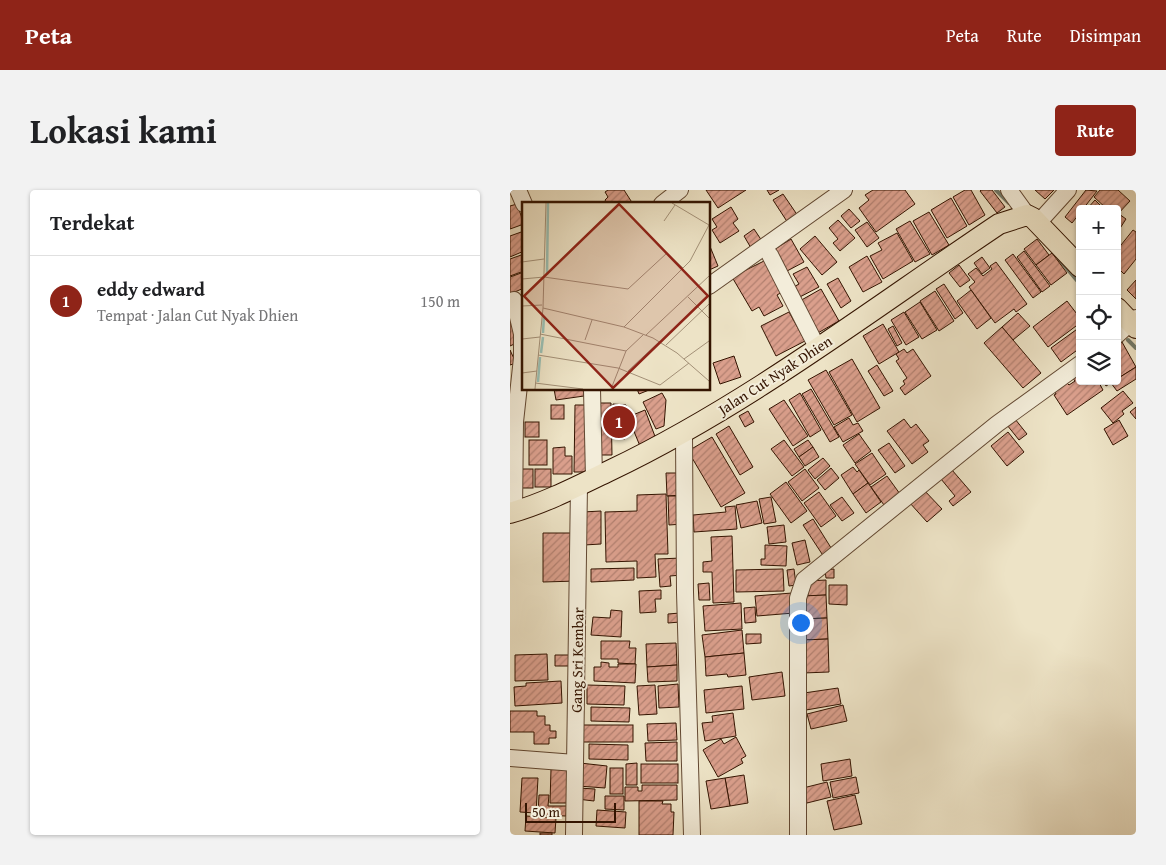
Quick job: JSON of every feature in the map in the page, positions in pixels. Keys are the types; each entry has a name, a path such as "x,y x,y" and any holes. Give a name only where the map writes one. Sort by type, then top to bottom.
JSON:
{"main road":[{"path":"1033,219 1076,263"},
{"name":"Jalan Cut Nyak Dhien","path":"512,513 587,482 684,432 817,347 999,224 1033,219"},
{"path":"1121,314 1130,326"}],"street":[{"path":"665,202 680,190"},
{"path":"710,285 844,190"},
{"path":"1009,190 1033,219 1068,190"},
{"path":"770,255 817,347"},
{"path":"512,513 515,422 522,351 521,326 516,299"},
{"path":"798,835 798,598 804,580 996,424 1076,367"},
{"name":"Gang Sri Kembar","path":"574,835 575,763 592,390"},
{"path":"684,432 685,592 692,835"},
{"path":"510,758 575,763"}],"building":[{"path":"608,190 624,190 632,202 606,202 605,200 608,197 605,192"},
{"path":"706,190 746,190 718,208"},
{"path":"767,190 779,190 770,195"},
{"path":"873,190 905,190 915,204 876,232 859,208 869,200 865,195"},
{"path":"965,190 971,190 985,215 969,225 953,197"},
{"path":"981,190 992,190 1005,207 997,213"},
{"path":"1035,190 1054,190 1045,199"},
{"path":"1086,190 1097,191 1086,205 1076,205 1076,218 1072,223 1065,217"},
{"path":"1100,190 1118,190 1130,201 1121,211 1121,205 1103,205 1094,197"},
{"path":"783,194 798,216 788,223 773,200"},
{"path":"951,198 967,226 947,238 931,210"},
{"path":"1095,200 1100,205 1091,205"},
{"path":"517,204 522,218 522,225 510,229 510,206"},
{"path":"731,207 738,219 733,223 739,231 720,243 712,230 717,227 712,219"},
{"path":"849,209 860,221 851,228 841,216"},
{"path":"929,212 949,245 932,255 913,221"},
{"path":"1121,215 1126,219 1121,227"},
{"path":"838,220 855,238 840,251 833,243 838,239 829,228"},
{"path":"910,221 930,254 915,262 896,229"},
{"path":"867,222 879,238 867,247 855,230"},
{"path":"754,229 762,241 751,248 744,236"},
{"path":"1133,230 1136,232 1136,259 1124,274 1121,271 1121,245"},
{"path":"522,232 522,252 510,257 510,236"},
{"path":"897,233 913,261 883,279 870,256 882,250 878,243"},
{"path":"815,236 837,262 822,275 800,249"},
{"path":"791,239 804,262 787,271 775,249"},
{"path":"1037,239 1049,255 1036,265 1024,249"},
{"path":"710,246 718,266 710,270"},
{"path":"1024,251 1050,286 1042,292 1017,257"},
{"path":"1052,253 1067,273 1051,285 1036,265"},
{"path":"1013,254 1041,292 1033,298 1005,260"},
{"path":"522,255 522,272 510,276 510,259"},
{"path":"867,256 882,282 863,292 849,267"},
{"path":"982,257 990,268 982,274 974,263"},
{"path":"766,260 784,291 777,295 783,306 764,316 759,307 752,311 732,277"},
{"path":"996,262 1027,304 1016,312 1014,309 995,323 969,287 975,282 968,274 976,268 983,276 992,269 990,266"},
{"path":"959,265 970,280 960,287 949,273"},
{"path":"807,267 819,287 796,299 790,289 799,284 793,274"},
{"path":"522,273 522,289 510,294 510,277"},
{"path":"838,278 851,301 841,308 827,284"},
{"path":"1136,280 1136,299 1127,290"},
{"path":"944,284 963,313 955,319 936,289"},
{"path":"821,289 839,321 816,334 798,302"},
{"path":"971,290 991,318 977,329 957,301"},
{"path":"935,291 954,321 939,331 920,301"},
{"path":"1067,301 1076,313 1076,326 1048,347 1033,327"},
{"path":"920,302 937,330 922,339 905,312"},
{"path":"789,312 805,341 776,356 761,326"},
{"path":"904,312 919,337 906,345 891,320"},
{"path":"1018,313 1030,326 1013,340 1002,327"},
{"path":"510,315 521,341 510,346"},
{"path":"883,324 899,352 879,364 863,336"},
{"path":"893,326 902,343 897,346 888,329"},
{"path":"1002,327 1041,373 1023,388 984,343"},
{"path":"1076,330 1076,351 1061,362 1051,348"},
{"path":"1121,343 1136,367 1121,376"},
{"path":"904,349 907,353 913,349 931,376 905,395 900,388 905,384 903,381 907,378 896,361 899,359 896,354"},
{"path":"510,350 516,363 510,365"},
{"path":"734,356 741,377 720,384 713,363"},
{"path":"852,359 880,408 857,422 829,372"},
{"path":"877,365 893,391 884,396 868,371"},
{"path":"1136,367 1136,379 1117,391 1112,385 1121,385 1121,376"},
{"path":"826,370 852,415 834,425 808,380"},
{"path":"1076,374 1076,385 1100,385 1103,390 1067,415 1054,395 1056,394 1054,390 1066,382 1069,385 1075,381 1072,377"},
{"path":"811,389 839,437 830,442 802,394"},
{"path":"554,390 583,390 584,396 556,400"},
{"path":"637,390 649,390 639,394"},
{"path":"1123,391 1133,403 1122,411 1124,414 1113,423 1101,408"},
{"path":"662,393 666,400 664,426 656,429 643,402"},
{"path":"800,393 821,430 810,437 789,400"},
{"path":"784,400 808,436 793,446 769,409"},
{"path":"595,403 611,403 612,455 595,455"},
{"path":"613,404 626,405 625,439 612,438"},
{"path":"551,405 564,405 564,419 551,419"},
{"path":"575,405 589,405 588,472 574,472"},
{"path":"1136,407 1136,419 1130,412"},
{"path":"645,410 656,439 640,446 628,417"},
{"path":"748,411 754,422 745,427 739,416"},
{"path":"849,418 853,425 858,423 863,431 843,442 834,427"},
{"path":"904,419 911,428 916,424 929,441 923,445 928,452 912,464 887,431"},
{"path":"1015,419 1027,434 1019,440 1007,425"},
{"path":"1119,420 1128,436 1113,445 1104,429"},
{"path":"525,422 539,422 539,437 525,437"},
{"path":"729,426 753,467 740,475 716,434"},
{"path":"1008,432 1024,452 1007,466 991,446"},
{"path":"859,434 871,451 855,463 843,445"},
{"path":"712,437 745,493 721,507 688,451"},
{"path":"529,440 547,440 547,465 529,465"},
{"path":"784,440 804,467 792,476 771,449"},
{"path":"808,440 813,447 799,457 794,449"},
{"path":"889,443 905,466 895,473 878,450"},
{"path":"565,447 565,456 572,456 572,474 553,474 553,448"},
{"path":"813,447 819,457 805,466 799,457"},
{"path":"872,453 886,474 870,485 855,464"},
{"path":"823,458 830,466 815,479 808,470"},
{"path":"853,467 857,472 859,470 868,483 853,494 841,475"},
{"path":"831,468 839,478 825,490 817,480"},
{"path":"518,469 533,469 533,488 518,488"},
{"path":"535,469 551,469 551,487 535,487"},
{"path":"805,469 819,488 802,501 788,482"},
{"path":"952,470 971,492 953,506 949,501 955,496 941,479"},
{"path":"666,473 682,473 683,495 667,496"},
{"path":"887,476 900,494 884,505 871,487"},
{"path":"786,482 807,511 791,523 770,494"},
{"path":"868,483 881,502 866,513 853,494"},
{"path":"923,489 942,509 927,522 909,502"},
{"path":"819,492 836,516 821,527 804,503"},
{"path":"666,494 668,554 655,554 656,577 637,578 637,561 606,562 605,512 637,511 637,495"},
{"path":"668,496 683,496 683,524 669,525"},
{"path":"771,497 776,522 764,524 759,499"},
{"path":"842,497 854,513 842,521 830,505"},
{"path":"757,501 762,523 741,528 736,505"},
{"path":"735,506 737,529 694,532 693,515 726,512 725,507"},
{"path":"601,511 601,544 584,545 583,512"},
{"path":"813,519 833,551 824,557 803,525"},
{"path":"784,525 786,542 769,544 767,527"},
{"path":"543,533 576,533 577,581 543,582"},
{"path":"732,536 734,602 713,603 712,572 703,572 703,562 712,561 711,537"},
{"path":"805,540 810,562 797,565 792,543"},
{"path":"765,545 787,546 786,566 761,565 761,559 765,559"},
{"path":"681,558 682,575 670,576 671,586 660,587 658,559"},
{"path":"634,568 634,580 591,582 591,569"},
{"path":"783,569 784,591 736,592 736,570"},
{"path":"794,569 796,585 789,586 787,570"},
{"path":"834,569 834,578 826,578 825,570"},
{"path":"826,580 826,595 808,596 808,581"},
{"path":"709,583 710,600 699,600 698,584"},
{"path":"829,585 847,585 847,605 829,604"},
{"path":"661,590 661,599 655,599 656,612 640,613 639,591"},
{"path":"792,593 794,613 757,616 755,596"},
{"path":"826,595 827,618 801,619 801,596"},
{"path":"741,603 742,629 705,631 703,606"},
{"path":"755,607 756,622 745,623 744,608"},
{"path":"611,610 622,611 621,637 591,635 593,617 610,618"},
{"path":"680,613 680,622 668,623 668,614"},
{"path":"827,618 828,639 802,640 801,619"},
{"path":"742,630 744,653 705,657 702,635"},
{"path":"746,634 761,634 761,643 746,644"},
{"path":"828,639 829,672 803,673 802,640"},
{"path":"601,641 630,641 629,648 636,648 635,664 618,663 618,659 601,659"},
{"path":"676,643 677,665 647,667 646,644"},
{"path":"744,653 746,675 728,677 727,674 706,676 705,657"},
{"path":"547,654 548,680 515,681 515,655"},
{"path":"555,655 574,655 575,666 555,666"},
{"path":"601,662 609,663 609,667 618,667 618,664 636,664 635,683 594,681 594,667 601,667"},
{"path":"677,665 677,681 648,682 647,667"},
{"path":"782,672 785,696 752,700 749,677"},
{"path":"561,681 562,703 515,706 514,687 526,686 526,683"},
{"path":"678,684 679,707 659,708 658,686"},
{"path":"587,685 625,686 624,705 587,704"},
{"path":"655,685 657,714 639,715 637,686"},
{"path":"742,686 744,709 706,713 704,690"},
{"path":"838,688 841,704 806,710 804,693"},
{"path":"843,705 847,721 811,729 807,714"},
{"path":"591,707 630,708 629,722 591,721"},
{"path":"510,711 537,711 537,716 545,716 545,725 550,725 550,731 556,731 556,738 549,738 549,744 534,744 534,732 510,732"},
{"path":"733,713 736,736 705,741 702,723 713,722 712,716"},
{"path":"676,723 677,740 648,741 647,724"},
{"path":"581,725 633,725 633,742 581,742"},
{"path":"736,737 746,756 741,759 743,763 718,777 703,750 721,739 724,744"},
{"path":"677,742 677,761 646,761 645,743"},
{"path":"589,744 628,745 628,760 589,759"},
{"path":"850,759 852,776 823,781 821,764"},
{"path":"580,763 607,766 605,788 578,786"},
{"path":"637,763 637,785 626,785 626,764"},
{"path":"641,764 678,764 678,783 641,783"},
{"path":"610,768 623,768 623,794 610,794"},
{"path":"551,769 568,769 567,803 550,803"},
{"path":"744,775 748,803 730,806 725,778"},
{"path":"856,777 859,793 833,798 830,782"},
{"path":"522,778 538,778 536,813 520,812"},
{"path":"725,778 730,806 711,809 706,781"},
{"path":"827,782 831,797 807,803 803,788"},
{"path":"642,785 677,785 677,800 625,801 625,787 638,787 638,791 642,791"},
{"path":"578,788 595,789 594,801 577,799"},
{"path":"539,795 549,795 548,806 567,806 566,816 538,815"},
{"path":"855,795 862,824 834,830 827,801"},
{"path":"605,796 624,796 624,810 605,809"},
{"path":"639,801 663,801 662,804 671,804 671,812 674,812 673,835 639,835"},
{"path":"597,810 626,812 625,828 596,826"},
{"path":"526,816 556,818 555,833 525,831"},
{"path":"540,833 552,833 552,835 540,835"}],"waterway":[{"path":"996,190 1009,203"},
{"path":"1059,259 1076,279"},
{"path":"1128,340 1136,348"}],"place":[{"name":"eddy edward","path":"619,422"}]}
